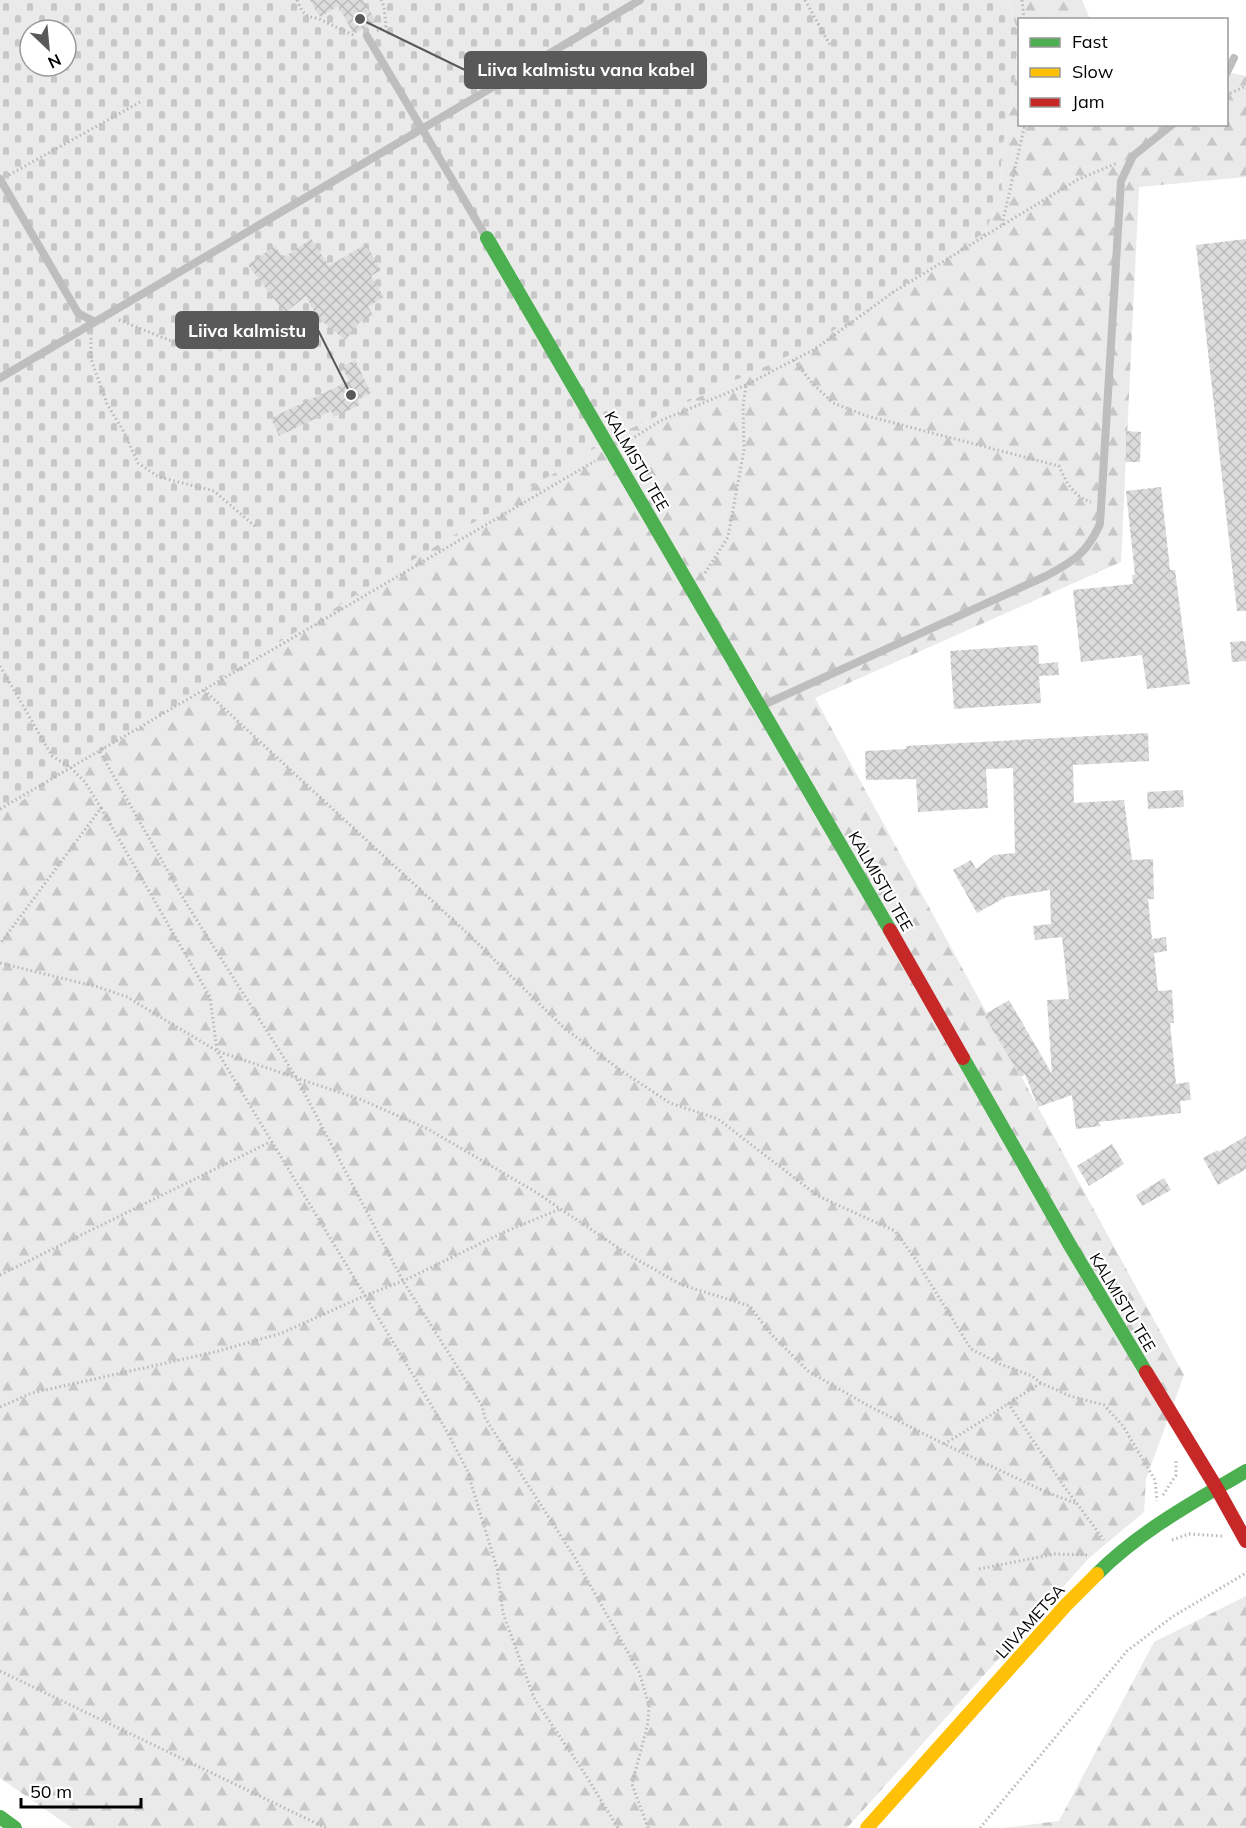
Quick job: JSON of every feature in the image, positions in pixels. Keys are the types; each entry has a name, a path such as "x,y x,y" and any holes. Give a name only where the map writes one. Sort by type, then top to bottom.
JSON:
{"street":[{"name":"KALMISTU TEE","path":"487,238 694,591 1071,1247 1216,1487 1246,1541"},
{"name":"LIIVAMETSA","path":"867,1828 1066,1605 1115,1556 1164,1519 1246,1471"},
{"path":"0,1817 15,1828"}],"lane":[{"path":"0,378 640,0"},
{"path":"367,36 487,238"},
{"path":"1228,72 1234,58"},
{"path":"760,706 1046,576 1071,562 1092,542 1100,524 1102,505 1121,181 1133,156 1170,126"},
{"path":"0,180 78,313 93,321"}],"path":[{"path":"297,0 302,11 311,18 317,18 362,39 386,26 384,6 381,0"},
{"path":"806,0 830,45"},
{"path":"1022,0 1024,18"},
{"path":"1228,95 1246,86"},
{"path":"0,180 142,101"},
{"path":"1001,226 1025,126"},
{"path":"0,809 660,421 746,385 815,349 892,293 1001,226 1077,180 1133,156"},
{"path":"106,315 174,342"},
{"path":"93,321 91,359 107,404 138,462 159,477 214,491 257,528"},
{"path":"794,360 812,383 833,403 867,416 1059,466 1067,485 1086,501 1102,505"},
{"path":"694,591 728,537 744,450 743,407 746,385"},
{"path":"0,666 52,756 71,768 85,782 101,808 210,997 217,1051 445,1428 467,1470 497,1568 503,1613 534,1698 618,1828"},
{"path":"204,690 467,933 564,1028 623,1072 670,1103 718,1119 818,1196 894,1231 914,1257 971,1349 1071,1396 1104,1405 1123,1426 1155,1479 1157,1508 1164,1519"},
{"path":"100,752 186,903 296,1077 403,1281 482,1406 485,1418 575,1558 639,1672 649,1705 648,1723 632,1784 648,1828"},
{"path":"0,944 101,808"},
{"path":"0,963 98,987 127,997 217,1051 362,1100 428,1129 534,1191 629,1255 682,1285 750,1306 768,1331 808,1371 867,1405 944,1444 1078,1504"},
{"path":"0,1275 271,1141"},
{"path":"0,1407 32,1393 215,1352 282,1333 403,1281 502,1233 560,1209"},
{"path":"944,1444 1041,1383"},
{"path":"1008,1403 1063,1485 1115,1556"},
{"path":"1157,1503 1176,1474 1174,1454"},
{"path":"1166,1545 1174,1539 1190,1534 1220,1536 1239,1528"},
{"path":"979,1569 1055,1554 1089,1555"},
{"path":"980,1828 1127,1651 1172,1617 1246,1573"},
{"path":"0,1671 326,1828"}],"green space":[{"path":"0,0 1008,0 1017,30 1016,71 1001,156 1002,195 984,233 862,314 790,355 616,435 0,814"},
{"path":"1008,0 1082,0 1090,18 1018,18 1018,126 1228,126 1228,72 1246,76 1246,177 1139,187 1121,562 815,698 1184,1375 1146,1479 1144,1512 1089,1558 847,1828 72,1828 0,1778 0,814 616,435 790,355 984,233 1002,195 1001,156 1016,71 1017,30"},
{"path":"1246,1596 1246,1828 1003,1828 1059,1821 1154,1642"}],"building":[{"path":"310,0 363,0 376,21 354,34 338,6 320,17"},
{"path":"311,239 329,266 366,244 381,270 371,276 384,297 368,307 373,315 360,322 345,340 318,318 306,296 285,313 248,265 275,246 283,258"},
{"path":"1246,239 1246,611 1237,611 1196,245"},
{"path":"197,316 229,341 221,352 189,326"},
{"path":"355,360 371,393 358,400 360,405 334,417 331,411 279,436 271,418 349,381 342,367"},
{"path":"1126,431 1141,432 1140,462 1126,462"},
{"path":"1161,487 1170,570 1175,570 1190,684 1147,689 1142,655 1081,662 1073,590 1133,584 1132,575 1135,575 1126,491"},
{"path":"1246,641 1246,661 1232,662 1230,642"},
{"path":"1038,645 1039,664 1058,662 1059,675 1039,676 1041,703 954,709 950,651"},
{"path":"1148,733 1149,761 1073,765 1074,803 1124,800 1132,860 1153,859 1154,899 1148,899 1152,939 1166,937 1167,951 1154,953 1158,991 1172,990 1174,1023 1170,1023 1176,1084 1189,1082 1191,1100 1180,1101 1181,1113 1098,1122 1101,1126 1076,1129 1072,1095 1038,1107 1025,1074 1021,1077 984,1015 1009,1000 1052,1074 1047,1000 1069,999 1062,937 1035,940 1033,926 1051,924 1050,890 1006,897 977,913 953,870 971,860 976,869 994,855 1015,853 1013,768 986,769 988,808 918,812 916,779 866,780 865,751 906,749 906,746"},
{"path":"1183,790 1184,807 1148,809 1147,792"},
{"path":"1246,1136 1246,1169 1218,1185 1203,1158 1218,1150 1219,1152"},
{"path":"1112,1144 1124,1164 1089,1186 1077,1166"},
{"path":"1164,1178 1171,1190 1142,1206 1136,1195"}],"traffic: fast":[{"path":"487,238 890,930"},
{"path":"963,1058 1071,1247 1146,1372"},
{"path":"1097,1574 1150,1530 1246,1471"},
{"path":"0,1817 15,1828"}],"traffic: slow":[{"path":"867,1828 1066,1605 1097,1574"}],"traffic: jam":[{"path":"890,930 963,1058"},
{"path":"1146,1372 1246,1541"}],"place":[{"name":"Liiva kalmistu vana kabel","path":"360,19"},
{"name":"Liiva kalmistu","path":"351,395"}]}
